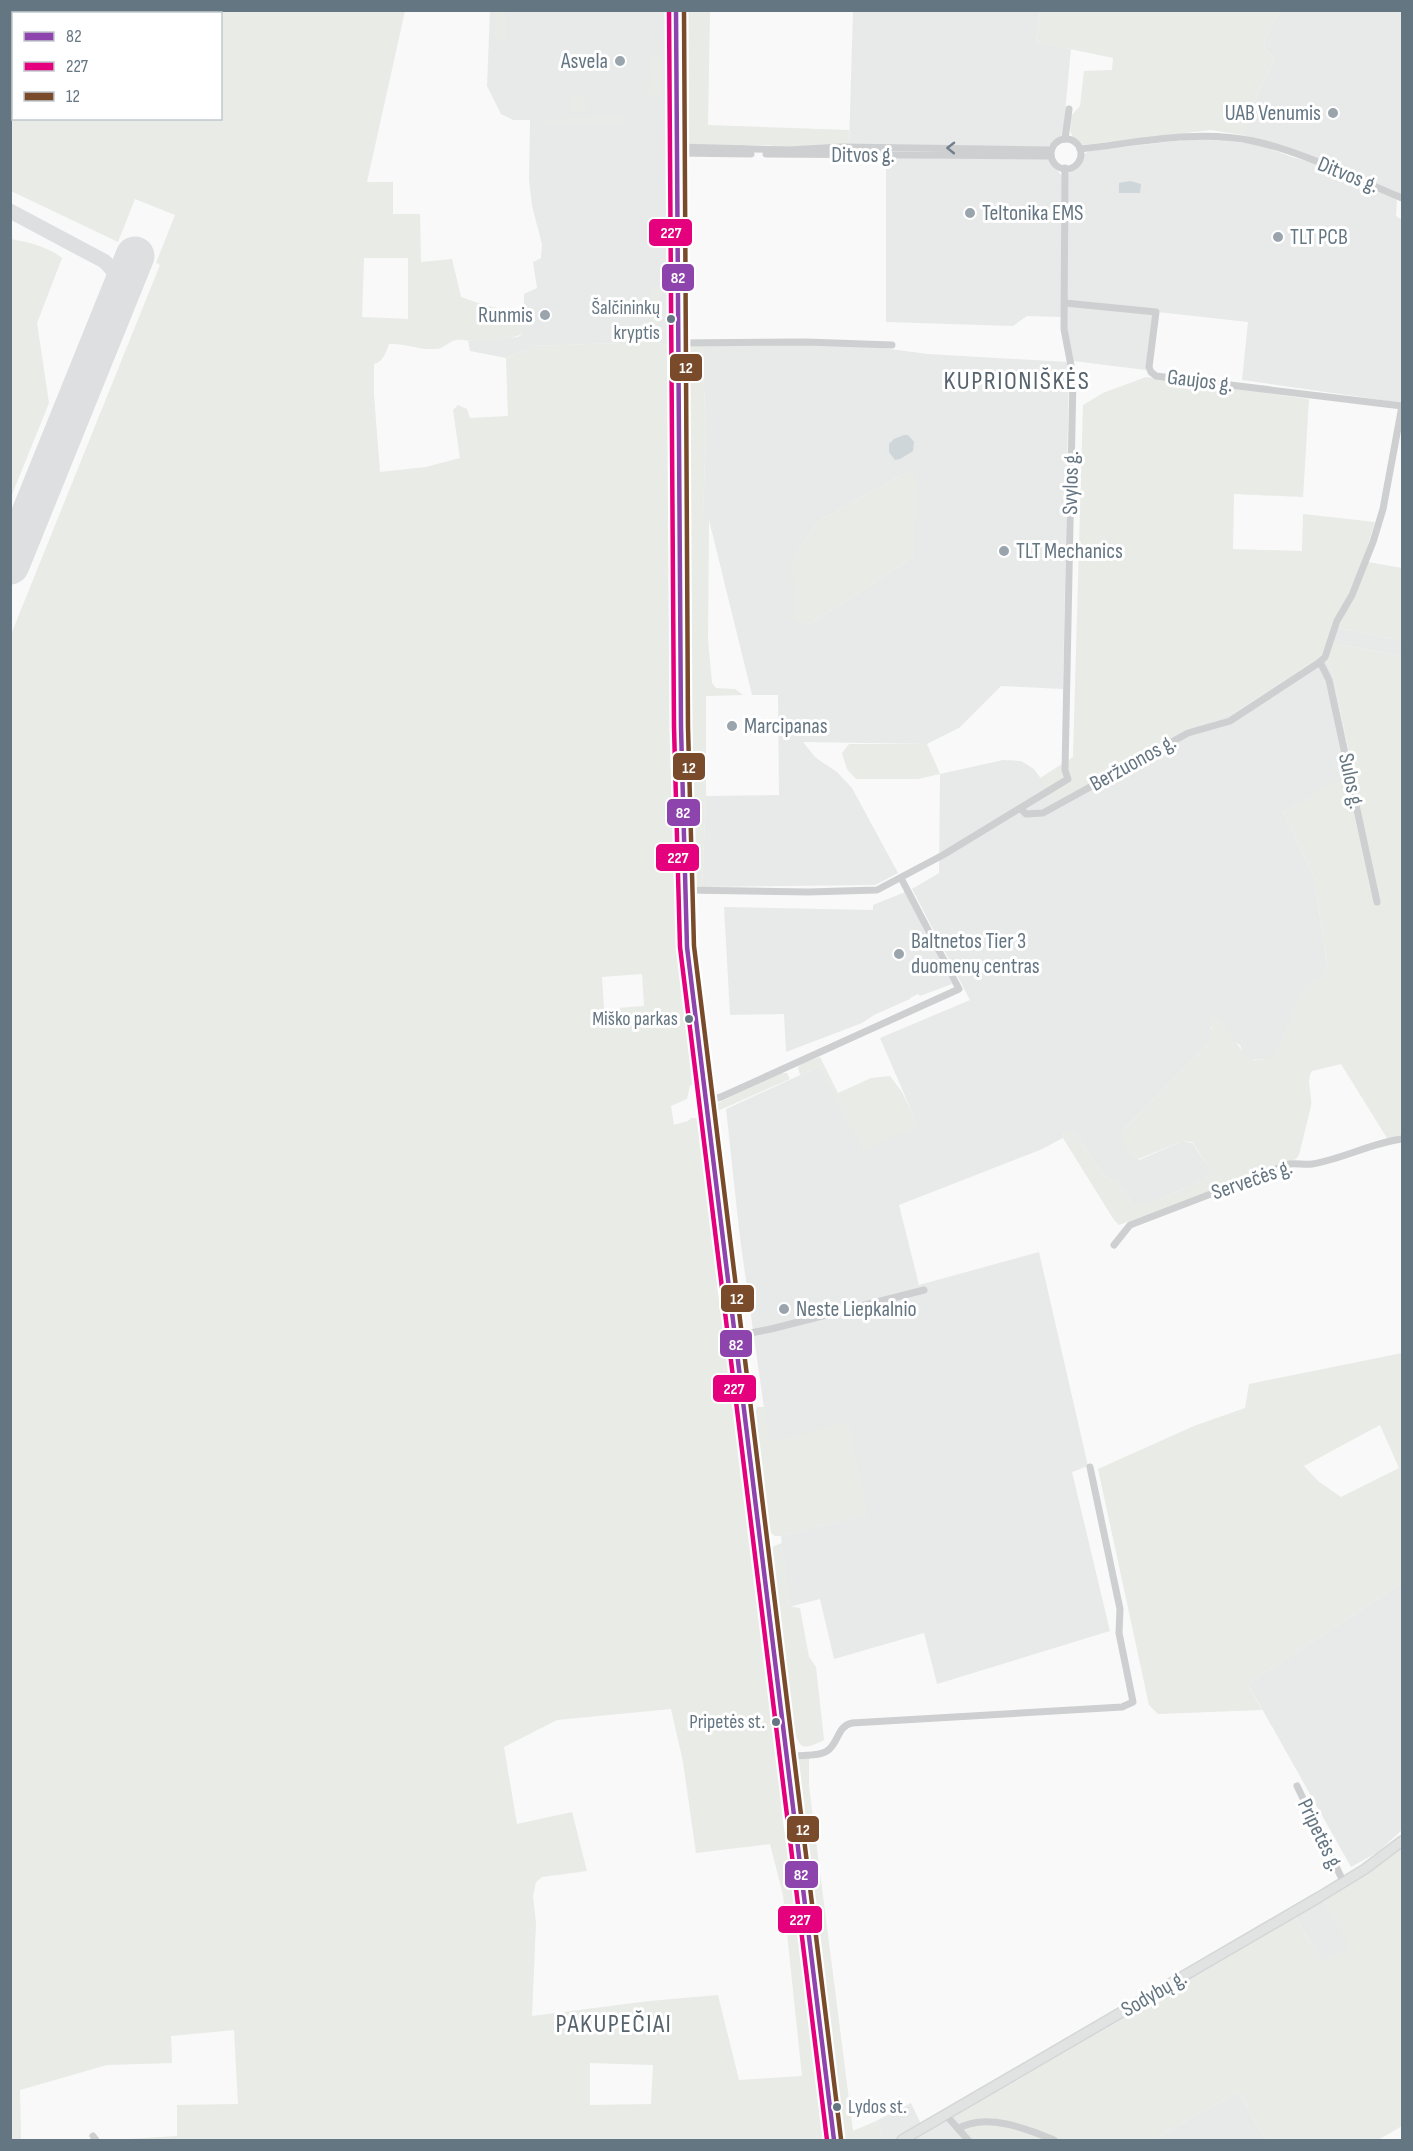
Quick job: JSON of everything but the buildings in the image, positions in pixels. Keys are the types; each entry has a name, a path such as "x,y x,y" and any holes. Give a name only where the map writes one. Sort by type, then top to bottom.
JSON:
{"highway":[{"path":"675,10 681,69 676,150 677,343 684,891 687,947 788,1755 833,2140"}],"main road":[{"name":"Sodybų g.","path":"902,2140 1344,1883 1402,1841"}],"street":[{"path":"1065,139 1069,109"},
{"name":"Ditvos g.","path":"1080,149 1183,137 1205,136 1251,140 1279,147 1402,198"},
{"path":"1065,139 1074,141 1080,149 1078,162 1074,166 1065,168 1055,165 1051,153 1056,142 1065,139"},
{"name":"Ditvos g.","path":"676,150 789,150 842,147 977,157 1051,153"},
{"name":"Svylos g.","path":"1020,809 1068,779 1065,758 1073,376 1064,329 1065,168"},
{"name":"Gaujos g.","path":"1065,303 1156,312 1149,367 1156,376 1402,406"},
{"path":"677,343 806,342 892,345"},
{"path":"1320,662 1325,657 1337,621 1352,596 1373,542 1383,509 1402,406"},
{"name":"Beržuonos g.","path":"1020,809 1026,814 1043,813 1188,732 1230,721 1320,662"},
{"name":"Sulos g.","path":"1320,662 1329,680 1377,902"},
{"path":"684,891 866,891 885,887 1020,809"},
{"path":"706,1101 722,1097 959,989 902,878"},
{"name":"Servečės g.","path":"1114,1245 1130,1225 1289,1164 1310,1164 1402,1139"},
{"path":"735,1336 924,1290"},
{"path":"788,1755 824,1753 847,1724 1122,1707 1133,1702 1119,1633 1120,1610 1090,1467"},
{"name":"Pripetės g.","path":"1297,1786 1344,1883"},
{"path":"946,2115 968,2140"},
{"path":"958,2129 969,2123 978,2122 1008,2124 1021,2126 1054,2140"}],"shaded area":[{"path":"11,11 405,11 367,182 393,182 393,214 420,214 421,262 452,259 461,297 487,306 524,313 524,333 493,340 456,340 435,349 389,344 382,359 374,364 380,472 426,467 460,458 453,410 458,405 467,409 470,418 508,416 506,358 530,346 652,342 668,345 672,341 677,842 669,843 670,868 677,872 681,944 698,1082 690,1086 687,1099 671,1106 674,1125 691,1118 703,1122 744,1439 827,2140 112,2140 177,2136 177,2105 238,2104 234,2030 171,2036 172,2063 107,2065 20,2090 21,2140 11,2140 10,637 160,265 156,263 175,215 135,199 118,242 11,191","holes":["364,258 408,258 408,319 362,317","642,974 644,1006 604,1009 602,977","671,1709 683,1762 696,1853 770,1844 783,1895 802,2076 739,2080 718,1995 532,2016 536,1923 533,1896 536,1882 542,1877 587,1871 572,1812 517,1824 504,1747 557,1720","590,2063 653,2065 651,2104 590,2105"]},
{"path":"490,11 671,11 672,341 668,345 652,342 530,346 506,358 470,351 468,341 518,337 524,333 524,294 537,288 533,262 541,258 542,244 532,206 529,180 530,120 513,120 501,114 487,86"},
{"path":"494,11 506,11 507,41 498,41 495,38"},
{"path":"680,11 710,11 708,125 849,130 849,145 786,148 768,145 737,147 683,144 681,142"},
{"path":"853,11 1040,11 1036,42 1071,49 1063,134 1046,148 849,145"},
{"path":"1040,11 1280,11 1264,42 1266,50 1275,59 1260,88 1242,135 1211,130 1083,145 1073,137 1070,131 1071,116 1080,106 1084,71 1112,70 1113,58 1036,42"},
{"path":"1280,11 1402,11 1402,195 1305,153 1242,135 1260,88 1275,59 1266,50 1264,42"},
{"path":"657,53 662,58 661,94 654,98 648,95 650,56"},
{"path":"571,95 585,95 586,111 570,111"},
{"path":"625,117 630,120 628,123 535,123 543,120"},
{"path":"1193,139 1260,145 1310,162 1397,198 1396,216 1402,220 1402,403 1242,380 1248,322 1067,302 1068,175 1070,171 1089,151"},
{"path":"886,158 1048,159 1062,176 1061,317 1027,316 1013,326 886,322"},
{"path":"1130,181 1141,184 1140,193 1119,193 1119,183"},
{"path":"11,239 45,248 62,258 37,323 49,403 11,497"},
{"path":"656,283 660,286 662,321 655,326 650,322 649,289"},
{"path":"1067,307 1153,314 1146,370 1073,361 1067,329"},
{"path":"804,344 1068,362 1063,689 1001,686 959,728 927,744 803,742 816,758 837,772 852,788 898,873 875,885 702,887 706,796 779,795 778,695 752,695 709,520 703,517 706,430 702,345","holes":["909,471 914,555 899,567 808,625 792,562 817,522"]},
{"path":"688,345 702,345 706,430 703,517 709,519 708,639 712,683 716,688 735,689 743,695 706,696 706,796 702,887 689,885 685,716 683,348"},
{"path":"1146,377 1309,399 1303,497 1234,494 1233,549 1302,551 1303,514 1375,522 1363,561 1321,656 1235,712 1194,726 1056,801 1040,778 1073,757 1083,405 1103,393"},
{"path":"908,435 914,442 913,451 895,460 889,452 889,444"},
{"path":"909,471 916,477 914,555 808,625 794,620 792,562 817,522"},
{"path":"1368,562 1402,568 1402,641 1338,628"},
{"path":"1338,628 1402,641 1402,656 1332,643"},
{"path":"1332,643 1402,656 1402,1137 1387,1138 1341,1064 1312,1071 1309,1079 1311,1106 1296,1159 1119,1225 1063,1138 1064,1132 1070,1130 1074,1132 1105,1177 1118,1183 1133,1204 1150,1204 1207,1178 1210,1169 1192,1142 1183,1141 1136,1160 1126,1147 1122,1131 1209,1043 1213,1032 1208,1018 1210,1016 1216,1016 1226,1026 1241,1050 1251,1060 1268,1058 1280,1045 1305,986 1320,978 1326,968 1314,877 1283,812 1353,773 1333,673 1326,660"},
{"path":"1321,656 1333,673 1353,774 1283,812 1314,877 1327,964 1326,971 1318,980 1305,987 1276,1053 1268,1059 1251,1060 1243,1053 1240,1045 1210,1026 1213,1032 1209,1043 1122,1131 1139,1160 1183,1141 1192,1143 1210,1169 1207,1178 1150,1204 1133,1204 1118,1183 1105,1177 1074,1132 1064,1132 1063,1138 1040,1150 899,1205 919,1285 1039,1252 1088,1466 1072,1472 1110,1631 937,1684 924,1633 834,1659 820,1599 789,1607 781,1536 867,1514 769,1443 740,1238 726,1109 820,1066 863,1149 918,1126 880,1038 970,1000 912,889 939,873 940,774 1003,760 1021,761 1034,769 1056,800 1194,726 1235,712"},
{"path":"849,744 927,744 940,774 918,779 856,779 847,769 842,753"},
{"path":"905,892 952,984 920,996 918,994 862,1023 786,1052 784,1014 730,1015 724,907 873,910 873,905"},
{"path":"820,1057 838,1093 871,1078 890,1076 902,1092 919,1126 863,1150 820,1066 800,1075 798,1067"},
{"path":"780,1073 787,1073 790,1079 713,1113 713,1107 718,1103"},
{"path":"1402,1353 1402,1583 1248,1684 1262,1710 1158,1714 1149,1705 1098,1469 1194,1426 1245,1408 1249,1384","holes":["1380,1425 1399,1468 1341,1497 1318,1481 1304,1466"]},
{"path":"757,1407 764,1407 770,1442 848,1422 868,1514 781,1536 775,1536 767,1530 754,1415"},
{"path":"782,1543 789,1606 800,1608 809,1657 816,1667 824,1740 807,1746 801,1745 798,1741 794,1728 771,1551 772,1547"},
{"path":"1402,1583 1402,1830 1378,1852 1351,1867 1248,1684"},
{"path":"809,1758 809,1786 853,2131 876,2121 885,2140 842,2140 797,1777 796,1760"},
{"path":"1402,1845 1402,2126 1378,2140 1265,2140 1238,2092 1153,2140 977,2140 956,2115 1295,1916 1323,1963 1350,1948 1323,1900 1373,1869"},
{"path":"1323,1900 1351,1948 1323,1963 1295,1916"},
{"path":"1238,2092 1265,2140 1153,2140"},
{"path":"911,2103 922,2126 895,2140 885,2140 876,2121"},
{"path":"956,2115 977,2140 913,2140"}],"taxiway":[{"path":"10,211 104,261 116,276 119,294"}],"runway":[{"path":"10,565 135,256"}],"transit line":[{"name":"227","path":"669,10 674,727 680,947 827,2140"},
{"name":"82","path":"676,10 681,727 687,947 834,2140"},
{"name":"12","path":"684,10 688,727 694,946 841,2139"}],"place":[{"name":"Asvela","path":"620,61"},
{"name":"UAB Venumis","path":"1333,113"},
{"name":"Teltonika EMS","path":"970,213"},
{"name":"TLT PCB","path":"1278,237"},
{"name":"Runmis","path":"545,315"},
{"name":"Šalčininkų kryptis","path":"671,319"},
{"name":"TLT Mechanics","path":"1004,551"},
{"name":"Marcipanas","path":"732,726"},
{"name":"Baltnetos Tier 3 duomenų centras","path":"899,954"},
{"name":"Miško parkas","path":"689,1019"},
{"name":"Neste Liepkalnio","path":"784,1309"},
{"name":"Pripetės st.","path":"776,1722"},
{"name":"Lydos st.","path":"837,2107"}],"district":[{"name":"KUPRIONIŠKĖS","path":"1017,381"},
{"name":"PAKUPEČIAI","path":"614,2024"}]}
